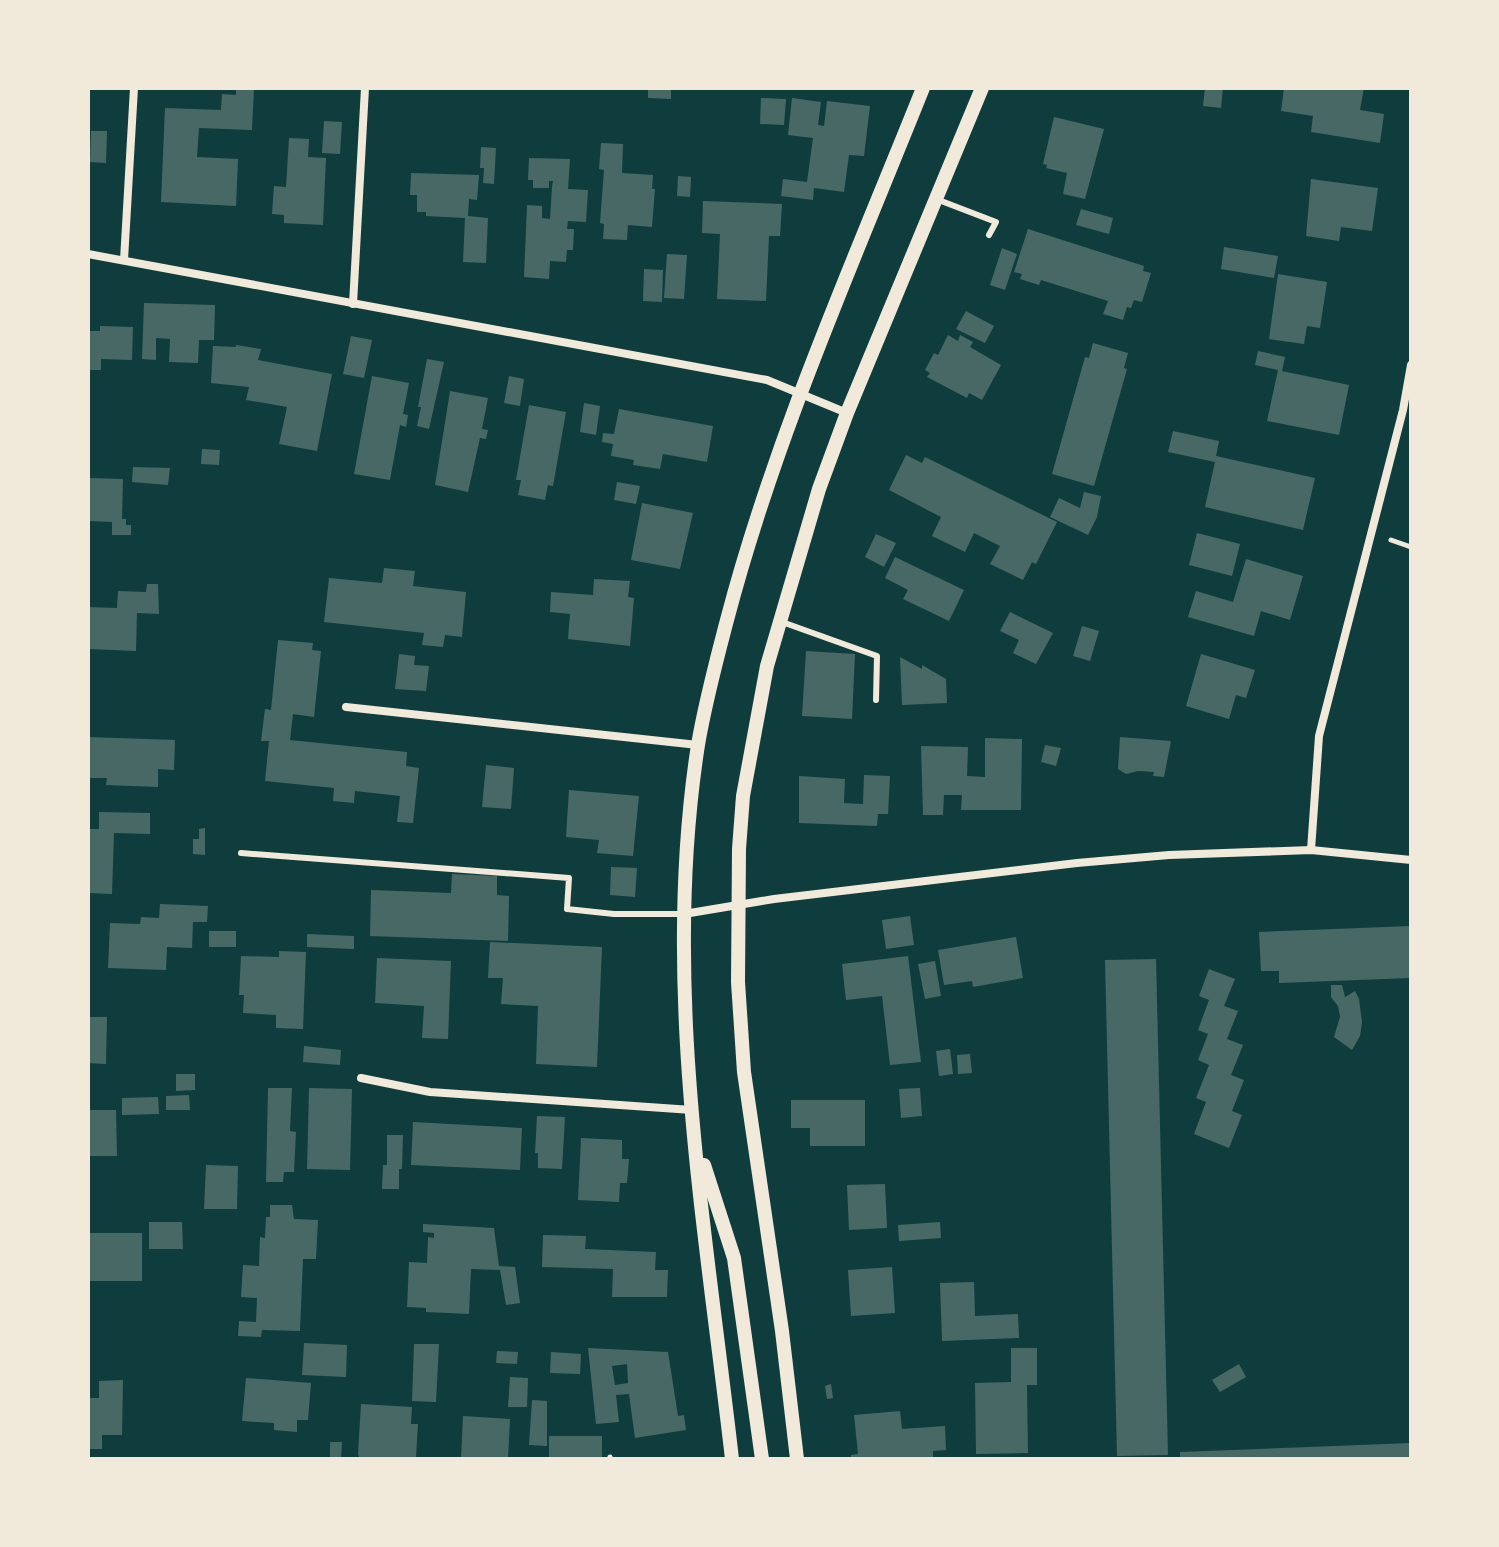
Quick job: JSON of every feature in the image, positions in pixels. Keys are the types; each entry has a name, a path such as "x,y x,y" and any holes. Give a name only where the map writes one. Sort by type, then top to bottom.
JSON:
{"street":[{"path":"124,260 134,88"},
{"path":"353,304 365,88"},
{"path":"732,1459 694,1134 686,1027 684,914 688,835 698,745 712,676 749,537 800,394 923,88"},
{"path":"797,1459 782,1331 744,1072 738,982 743,796 753,733 778,621 819,489 847,413 982,88"},
{"path":"88,254 767,380 847,413"},
{"path":"1311,850 1319,736 1407,411 1411,365"},
{"path":"346,707 698,745"},
{"path":"684,914 738,904 1077,863 1169,855 1311,850 1411,860"},
{"path":"361,1078 430,1092 692,1110"},
{"path":"694,1134 734,1258 762,1459"}],"lane":[{"path":"936,199 996,222 989,235"},
{"path":"778,621 877,656 876,700"},
{"path":"241,853 569,878 567,909 614,914 684,914"}],"building":[{"path":"236,88 254,88 252,130 199,128 197,157 238,159 236,206 161,202 165,108 221,110 222,94 236,95"},
{"path":"648,88 671,88 671,99 648,98"},
{"path":"1205,88 1223,88 1221,108 1203,106"},
{"path":"1284,88 1364,88 1360,110 1384,114 1380,143 1311,132 1313,116 1281,111"},
{"path":"761,98 786,99 784,125 760,124"},
{"path":"792,98 821,102 818,125 824,126 827,101 870,106 864,156 849,155 844,192 814,188 813,200 781,196 783,179 807,182 813,138 788,135"},
{"path":"1054,117 1104,129 1085,199 1063,194 1067,173 1046,168 1047,165 1043,164"},
{"path":"324,121 342,122 340,154 322,153"},
{"path":"91,131 107,131 106,163 90,162"},
{"path":"289,138 309,139 308,157 326,158 323,225 284,223 284,215 272,214 274,186 286,187"},
{"path":"601,143 623,144 622,173 653,175 652,227 628,225 627,240 603,239 604,224 600,223 604,170 599,169"},
{"path":"481,147 496,148 494,184 483,183"},
{"path":"529,158 570,159 568,189 588,190 586,222 568,221 567,229 574,229 573,250 567,250 566,262 550,261 549,279 524,277 527,205 542,206 542,218 550,219 553,181 549,181 549,188 533,188 533,180 528,180"},
{"path":"411,173 479,175 477,200 469,199 468,216 488,218 486,263 463,262 465,218 426,216 426,212 417,212 417,195 410,195"},
{"path":"678,176 691,177 690,197 677,196"},
{"path":"1311,179 1378,188 1372,231 1341,227 1339,241 1306,236"},
{"path":"703,201 782,204 780,236 769,236 766,301 717,299 720,234 702,233"},
{"path":"1081,209 1113,218 1109,234 1076,225"},
{"path":"1028,229 1144,266 1143,271 1151,273 1142,302 1134,300 1131,308 1127,307 1123,320 1103,314 1108,301 1041,280 1039,285 1020,279 1022,274 1014,272"},
{"path":"1224,247 1278,256 1274,278 1221,269"},
{"path":"1002,248 1017,254 1005,290 990,285"},
{"path":"667,254 687,255 684,299 664,298"},
{"path":"644,269 663,270 662,302 643,301"},
{"path":"1278,274 1327,282 1320,328 1307,326 1304,344 1269,339"},
{"path":"144,303 215,305 214,340 199,340 198,363 169,362 170,339 156,338 156,360 142,359"},
{"path":"966,311 994,326 985,343 956,329"},
{"path":"100,326 133,327 132,360 101,359 101,370 88,370 88,331 100,331"},
{"path":"948,335 958,341 960,335 973,342 970,347 1001,365 982,400 969,393 967,398 927,377 930,373 925,370 934,353 938,355"},
{"path":"351,336 372,340 364,378 343,374"},
{"path":"1093,343 1128,353 1124,368 1127,369 1094,486 1052,474 1085,357 1089,358"},
{"path":"236,345 261,349 258,360 332,374 317,451 279,444 287,407 246,400 249,387 211,383 213,346"},
{"path":"1258,351 1285,357 1282,371 1349,385 1339,435 1267,421 1278,370 1255,365"},
{"path":"427,359 444,362 429,429 417,426"},
{"path":"372,376 409,383 403,414 408,415 406,427 400,425 390,480 354,474"},
{"path":"509,376 524,379 520,406 504,403"},
{"path":"450,391 488,398 482,429 488,430 486,439 480,438 468,492 435,485"},
{"path":"584,403 600,406 596,435 580,432"},
{"path":"529,405 566,412 553,486 548,485 545,500 518,495 521,480 516,480"},
{"path":"619,409 713,426 707,462 663,454 660,469 633,465 634,460 611,456 613,444 602,442 603,433 614,434"},
{"path":"1173,431 1219,441 1216,456 1315,478 1303,530 1205,507 1215,462 1168,452"},
{"path":"202,449 220,450 219,465 201,464"},
{"path":"906,455 922,463 925,457 1057,522 1036,564 1032,562 1023,580 990,564 1000,546 974,533 965,552 932,536 941,517 889,490"},
{"path":"133,467 170,468 168,485 132,482"},
{"path":"88,478 123,479 122,519 126,519 126,525 131,525 131,535 112,535 112,522 88,521"},
{"path":"617,482 640,486 636,504 614,500"},
{"path":"1084,492 1101,496 1097,517 1088,535 1050,517 1059,498 1080,508"},
{"path":"642,503 693,513 680,569 631,560"},
{"path":"1197,533 1240,544 1232,576 1189,565"},
{"path":"876,534 896,543 884,567 865,557"},
{"path":"895,557 964,590 949,621 903,599 908,590 885,578"},
{"path":"1246,559 1303,576 1290,620 1261,611 1254,636 1188,617 1196,591 1233,602"},
{"path":"384,568 415,571 413,586 466,592 462,637 445,635 443,647 422,645 424,633 324,622 329,578 382,583"},
{"path":"594,579 630,581 628,597 634,598 630,646 568,639 570,614 550,612 551,592 593,595"},
{"path":"147,584 158,584 159,614 137,613 136,651 88,649 88,607 117,608 118,591 146,592"},
{"path":"1010,612 1053,633 1036,664 1013,653 1019,640 1000,631"},
{"path":"1082,626 1099,631 1090,661 1073,656"},
{"path":"278,640 313,643 312,650 321,651 314,717 293,714 290,740 407,752 406,766 419,768 413,823 397,822 400,796 355,791 354,803 333,801 334,788 265,781 269,741 261,741 265,709 271,710"},
{"path":"806,651 855,654 852,719 802,716"},
{"path":"399,654 415,656 414,665 429,666 426,691 395,689"},
{"path":"1201,654 1255,670 1246,698 1236,695 1229,719 1186,706"},
{"path":"900,657 946,679 947,703 902,705"},
{"path":"88,737 175,740 174,770 158,769 158,787 106,785 107,778 88,778"},
{"path":"1120,737 1171,741 1164,777 1153,776 1154,772 1126,774 1118,769"},
{"path":"985,738 1022,739 1021,810 961,810 962,795 944,795 943,815 923,815 921,746 968,747 967,776 985,777"},
{"path":"1045,745 1061,748 1056,766 1041,762"},
{"path":"486,765 514,768 511,809 482,807"},
{"path":"864,775 890,776 888,814 878,814 877,826 799,823 799,776 845,779 844,803 863,804"},
{"path":"569,790 639,796 633,856 597,853 599,840 566,837"},
{"path":"99,812 150,813 150,834 114,833 112,894 88,893 88,829 99,829"},
{"path":"205,828 205,855 193,854 193,839 199,839 199,829"},
{"path":"611,867 637,868 635,897 610,895"},
{"path":"452,874 497,876 497,895 509,896 508,941 370,936 371,890 451,893"},
{"path":"160,904 208,906 207,922 193,922 192,948 167,947 166,970 108,968 110,923 140,924 141,917 159,918"},
{"path":"910,916 914,945 886,949 882,920"},
{"path":"1411,926 1411,978 1279,983 1279,971 1261,971 1259,932"},
{"path":"209,931 236,931 236,947 209,947"},
{"path":"307,934 354,936 354,949 307,947"},
{"path":"1016,937 1023,978 973,987 972,981 944,985 938,950"},
{"path":"490,942 602,947 597,1067 536,1064 538,1006 501,1004 503,978 488,978"},
{"path":"279,951 306,952 303,1029 276,1028 276,1015 243,1013 244,995 239,995 241,956 279,957"},
{"path":"908,956 921,1062 890,1065 882,996 846,1000 842,964"},
{"path":"377,958 451,961 448,1039 422,1038 424,1006 375,1003"},
{"path":"1156,959 1168,1455 1117,1456 1105,960"},
{"path":"935,961 941,996 925,999 918,964"},
{"path":"1209,969 1235,979 1224,1006 1238,1011 1227,1039 1243,1045 1231,1075 1244,1080 1232,1111 1242,1115 1229,1148 1194,1134 1206,1102 1196,1098 1209,1065 1198,1060 1208,1034 1198,1030 1209,1000 1199,996"},
{"path":"1331,985 1342,985 1345,997 1355,991 1359,999 1362,1022 1360,1036 1352,1050 1334,1037 1340,1017 1338,1006 1331,997"},
{"path":"88,1017 107,1017 106,1064 88,1063"},
{"path":"304,1046 341,1050 340,1065 303,1062"},
{"path":"950,1049 953,1074 939,1076 936,1051"},
{"path":"970,1054 972,1073 958,1074 957,1055"},
{"path":"176,1074 195,1074 195,1090 176,1091"},
{"path":"268,1088 292,1088 290,1131 296,1132 294,1172 284,1172 283,1182 266,1182"},
{"path":"309,1088 352,1089 350,1170 307,1169"},
{"path":"920,1088 922,1116 901,1118 899,1089"},
{"path":"189,1095 190,1110 166,1110 166,1096"},
{"path":"158,1097 159,1114 122,1115 122,1098"},
{"path":"791,1100 865,1100 865,1146 810,1146 810,1128 791,1128"},
{"path":"88,1110 116,1110 117,1156 88,1156"},
{"path":"537,1116 565,1117 562,1169 538,1168 538,1153 535,1153"},
{"path":"413,1122 522,1128 520,1170 411,1165"},
{"path":"387,1135 403,1135 399,1189 382,1189 383,1165 387,1165"},
{"path":"581,1138 622,1140 622,1159 629,1159 627,1183 620,1183 619,1202 578,1200"},
{"path":"206,1165 238,1166 237,1209 204,1209"},
{"path":"885,1184 887,1228 849,1230 847,1185"},
{"path":"270,1205 292,1205 294,1219 318,1220 316,1259 303,1259 300,1331 262,1330 261,1337 238,1336 239,1321 256,1322 257,1298 241,1297 243,1265 259,1266 260,1237 265,1238"},
{"path":"149,1222 182,1222 183,1249 149,1249"},
{"path":"940,1222 941,1238 899,1241 898,1225"},
{"path":"423,1224 494,1228 499,1266 515,1267 520,1303 506,1305 500,1270 471,1269 469,1314 426,1312 426,1308 407,1307 409,1262 427,1263 428,1237 434,1238 434,1233 423,1232"},
{"path":"88,1233 142,1233 142,1281 88,1281"},
{"path":"543,1235 586,1236 585,1249 656,1252 655,1270 668,1270 667,1297 612,1297 613,1269 542,1267"},
{"path":"892,1267 895,1313 851,1316 848,1270"},
{"path":"974,1282 975,1316 1018,1314 1019,1338 942,1341 940,1283"},
{"path":"304,1343 347,1345 346,1377 302,1375"},
{"path":"414,1344 439,1344 436,1402 412,1401"},
{"path":"588,1348 668,1352 678,1416 684,1415 686,1430 635,1438 629,1394 616,1395 619,1422 596,1424","holes":["627,1364 628,1383 615,1385 612,1366"]},
{"path":"1011,1348 1037,1348 1037,1385 1027,1385 1028,1453 976,1454 975,1383 1011,1382"},
{"path":"497,1351 518,1352 517,1364 496,1363"},
{"path":"551,1352 581,1354 580,1374 550,1373"},
{"path":"1239,1364 1246,1377 1220,1392 1212,1380"},
{"path":"510,1377 528,1378 527,1407 508,1407"},
{"path":"246,1378 311,1383 308,1420 297,1420 297,1432 274,1430 274,1423 242,1421"},
{"path":"123,1380 122,1435 102,1435 102,1449 88,1449 88,1398 99,1398 99,1381"},
{"path":"831,1384 833,1398 827,1399 825,1386"},
{"path":"532,1400 547,1401 547,1446 529,1445"},
{"path":"361,1404 412,1407 411,1424 418,1424 416,1457 360,1459"},
{"path":"900,1411 902,1429 945,1426 946,1450 933,1451 933,1459 851,1459 851,1455 858,1454 854,1415"},
{"path":"463,1416 510,1419 508,1459 461,1459"},
{"path":"549,1436 602,1436 602,1459 549,1459"},
{"path":"330,1442 342,1442 341,1459 330,1459"},
{"path":"1411,1443 1411,1459 1180,1459 1180,1452"}]}
